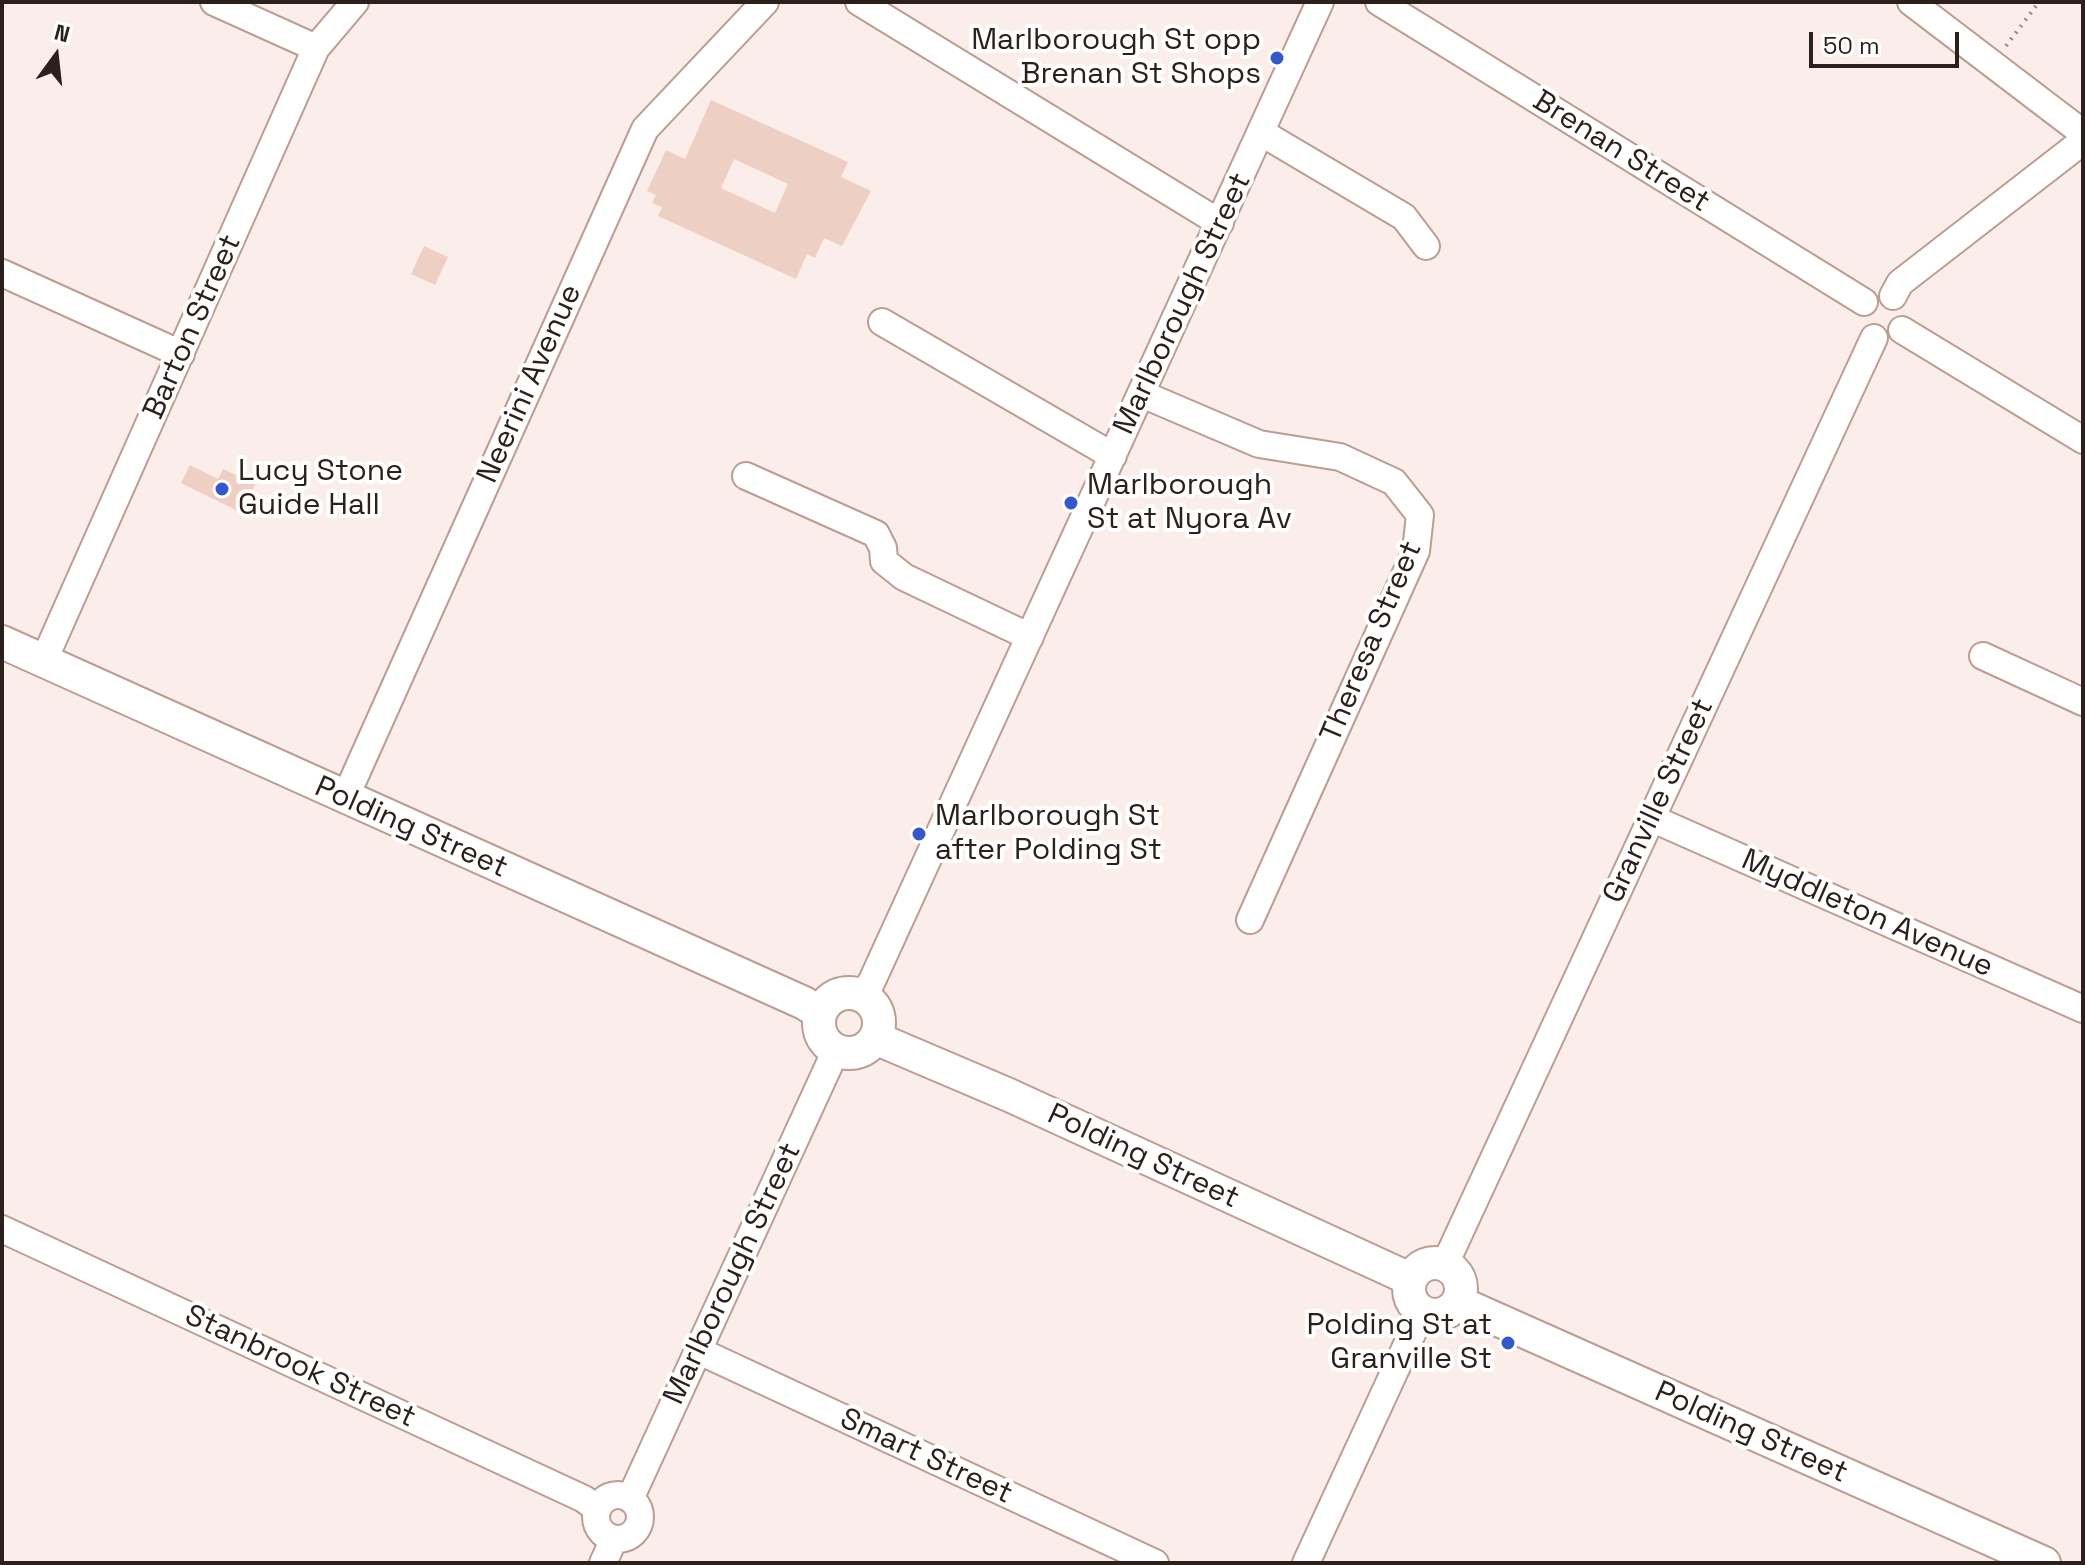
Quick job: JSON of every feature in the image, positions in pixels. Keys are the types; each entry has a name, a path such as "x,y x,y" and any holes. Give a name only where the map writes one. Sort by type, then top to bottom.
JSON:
{"main road":[{"name":"Polding Street","path":"2,642 804,1003 820,1013"},
{"path":"837,995 861,995 878,1014 875,1038 858,1051 836,1050 821,1035 820,1013 837,995"},
{"name":"Polding Street","path":"875,1038 1009,1095 1410,1279"},
{"path":"1425,1264 1445,1264 1461,1280 1458,1302 1442,1315 1422,1312 1410,1298 1410,1279 1425,1264"},
{"name":"Polding Street","path":"1458,1302 2044,1563"}],"street":[{"path":"214,2 316,48"},
{"name":"Barton Street","path":"44,660 316,48 355,2"},
{"name":"Neerini Avenue","path":"345,798 645,129 765,2"},
{"path":"859,2 1220,223"},
{"name":"Marlborough Street","path":"861,995 871,983 1320,2"},
{"name":"Brenan Street","path":"1379,2 1864,302"},
{"path":"1911,2 2083,133"},
{"path":"1262,133 1404,217 1426,246"},
{"path":"1893,296 1900,283 2083,141"},
{"path":"2,273 181,354"},
{"path":"1872,293 1893,296 1901,309 1902,330 1891,341 1874,338 1862,319 1864,302 1872,293"},
{"path":"882,322 1113,456"},
{"path":"1902,330 2083,440"},
{"name":"Granville Street","path":"1445,1264 1874,338"},
{"name":"Theresa Street","path":"1142,394 1259,444 1340,457 1394,482 1420,515 1416,551 1250,920"},
{"path":"746,476 876,534 883,548 884,561 904,577 1030,637"},
{"path":"1983,656 2080,693"},
{"name":"Myddleton Avenue","path":"1651,818 2083,1009"},
{"name":"Marlborough Street","path":"630,1499 836,1050"},
{"name":"Stanbrook Street","path":"2,1229 570,1492 597,1509"},
{"path":"1306,1563 1422,1312"},
{"name":"Smart Street","path":"697,1350 1155,1563"},
{"path":"611,1495 630,1499 639,1510 639,1525 629,1536 614,1539 598,1528 597,1509 611,1495"},
{"path":"603,1563 614,1539"}],"path":[{"path":"1993,64 2039,2"}],"building":[{"path":"711,100 848,162 841,177 871,191 842,246 824,238 815,258 807,254 796,279 658,216 662,207 652,203 656,195 647,191 666,150 685,159","holes":["734,159 788,184 775,213 721,188"]},
{"path":"424,246 448,257 435,285 411,274"},
{"name":"Lucy Stone Guide Hall","path":"190,465 218,479 223,469 255,484 251,493 257,496 248,516 181,483"}],"place":[{"name":"Marlborough St opp Brenan St Shops","path":"1277,58"},
{"name":"Lucy Stone Guide Hall","path":"222,489"},
{"name":"Marlborough St at Nyora Av","path":"1071,503"},
{"name":"Marlborough St after Polding St","path":"919,834"},
{"name":"Polding St at Granville St","path":"1508,1343"}]}
